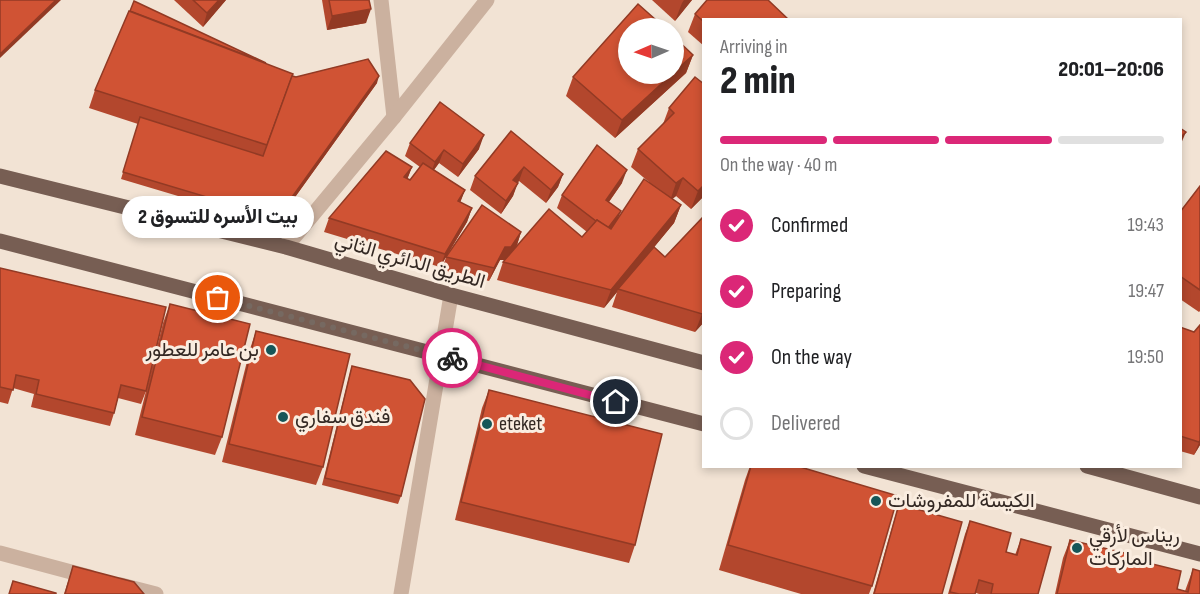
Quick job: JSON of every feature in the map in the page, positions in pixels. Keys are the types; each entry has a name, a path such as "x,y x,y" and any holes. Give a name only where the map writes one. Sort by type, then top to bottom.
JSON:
{"main road":[{"name":"الطريق الدائري الثاني","path":"0,176 286,247 451,295 702,362"},
{"path":"0,241 702,423"},
{"path":"872,468 1200,554"},
{"path":"1094,468 1200,497"}],"street":[{"path":"381,0 394,117"},
{"path":"286,247 487,0"},
{"path":"401,594 451,295"},
{"path":"0,553 155,594"}],"building":[{"path":"0,0 56,0 0,54"},
{"path":"193,0 219,0 207,13"},
{"path":"329,0 369,0 371,9 332,16"},
{"path":"707,0 768,0 787,18 702,18 702,20 695,14"},
{"path":"134,1 266,63 130,11"},
{"path":"638,4 654,18 626,18"},
{"path":"129,11 293,74 267,145 95,90"},
{"path":"618,26 618,84 661,84 622,120 573,77"},
{"path":"684,46 693,55 684,63"},
{"path":"368,59 379,76 277,218 123,172 140,117 263,156 292,76 296,77"},
{"path":"695,77 702,82 702,187 698,191 683,178 676,183 638,149 674,113 669,108"},
{"path":"440,102 484,135 463,164 444,150 435,162 410,143"},
{"path":"511,131 563,174 551,190 524,167 513,180 518,183 506,201 475,176"},
{"path":"597,145 627,170 606,200 621,211 608,228 562,195"},
{"path":"386,151 412,167 404,177 410,180 423,163 465,190 458,201 472,208 445,254 329,218"},
{"path":"644,179 681,205 611,290 503,262 549,209 582,237 597,220 611,229"},
{"path":"1200,186 1200,290 1182,277 1182,209"},
{"path":"482,205 521,232 511,247 505,247 494,268 446,257"},
{"path":"702,218 702,314 618,289 654,247 665,257"},
{"path":"0,268 166,307 146,391 121,385 114,413 36,394 39,380 16,375 13,390 0,387"},
{"path":"170,304 250,324 222,437 142,417"},
{"path":"1200,325 1199,442 1182,437 1182,328 1194,332"},
{"name":"فندق سفاري","path":"256,331 350,354 323,467 229,444"},
{"path":"352,366 410,380 425,399 401,496 325,478"},
{"path":"489,390 662,434 635,545 461,502"},
{"path":"750,468 804,468 898,496 872,586 728,545"},
{"path":"899,504 962,522 942,594 874,594"},
{"path":"970,521 1011,533 1006,552 1017,555 1021,539 1051,547 1038,594 991,594 993,584 979,580 975,594 950,592"},
{"path":"1070,540 1129,554 1128,558 1181,571 1177,589 1188,592 1193,569 1200,571 1200,594 1057,594"},
{"path":"73,566 134,582 144,594 65,594"},
{"path":"13,581 56,593 56,594 9,594"}],"way so far":[{"path":"218,298 452,358"}],"place":[{"name":"بيت الأسره للتسوق 2","path":"218,298"},
{"name":"بن عامر للعطور","path":"271,350"},
{"name":"فندق سفاري","path":"283,417"},
{"name":"eteket","path":"487,424"},
{"name":"الكيسة للمفروشات","path":"876,501"},
{"name":"ريناس لأرقي الماركات","path":"1077,548"}],"route":[{"path":"452,358 616,402"}]}
